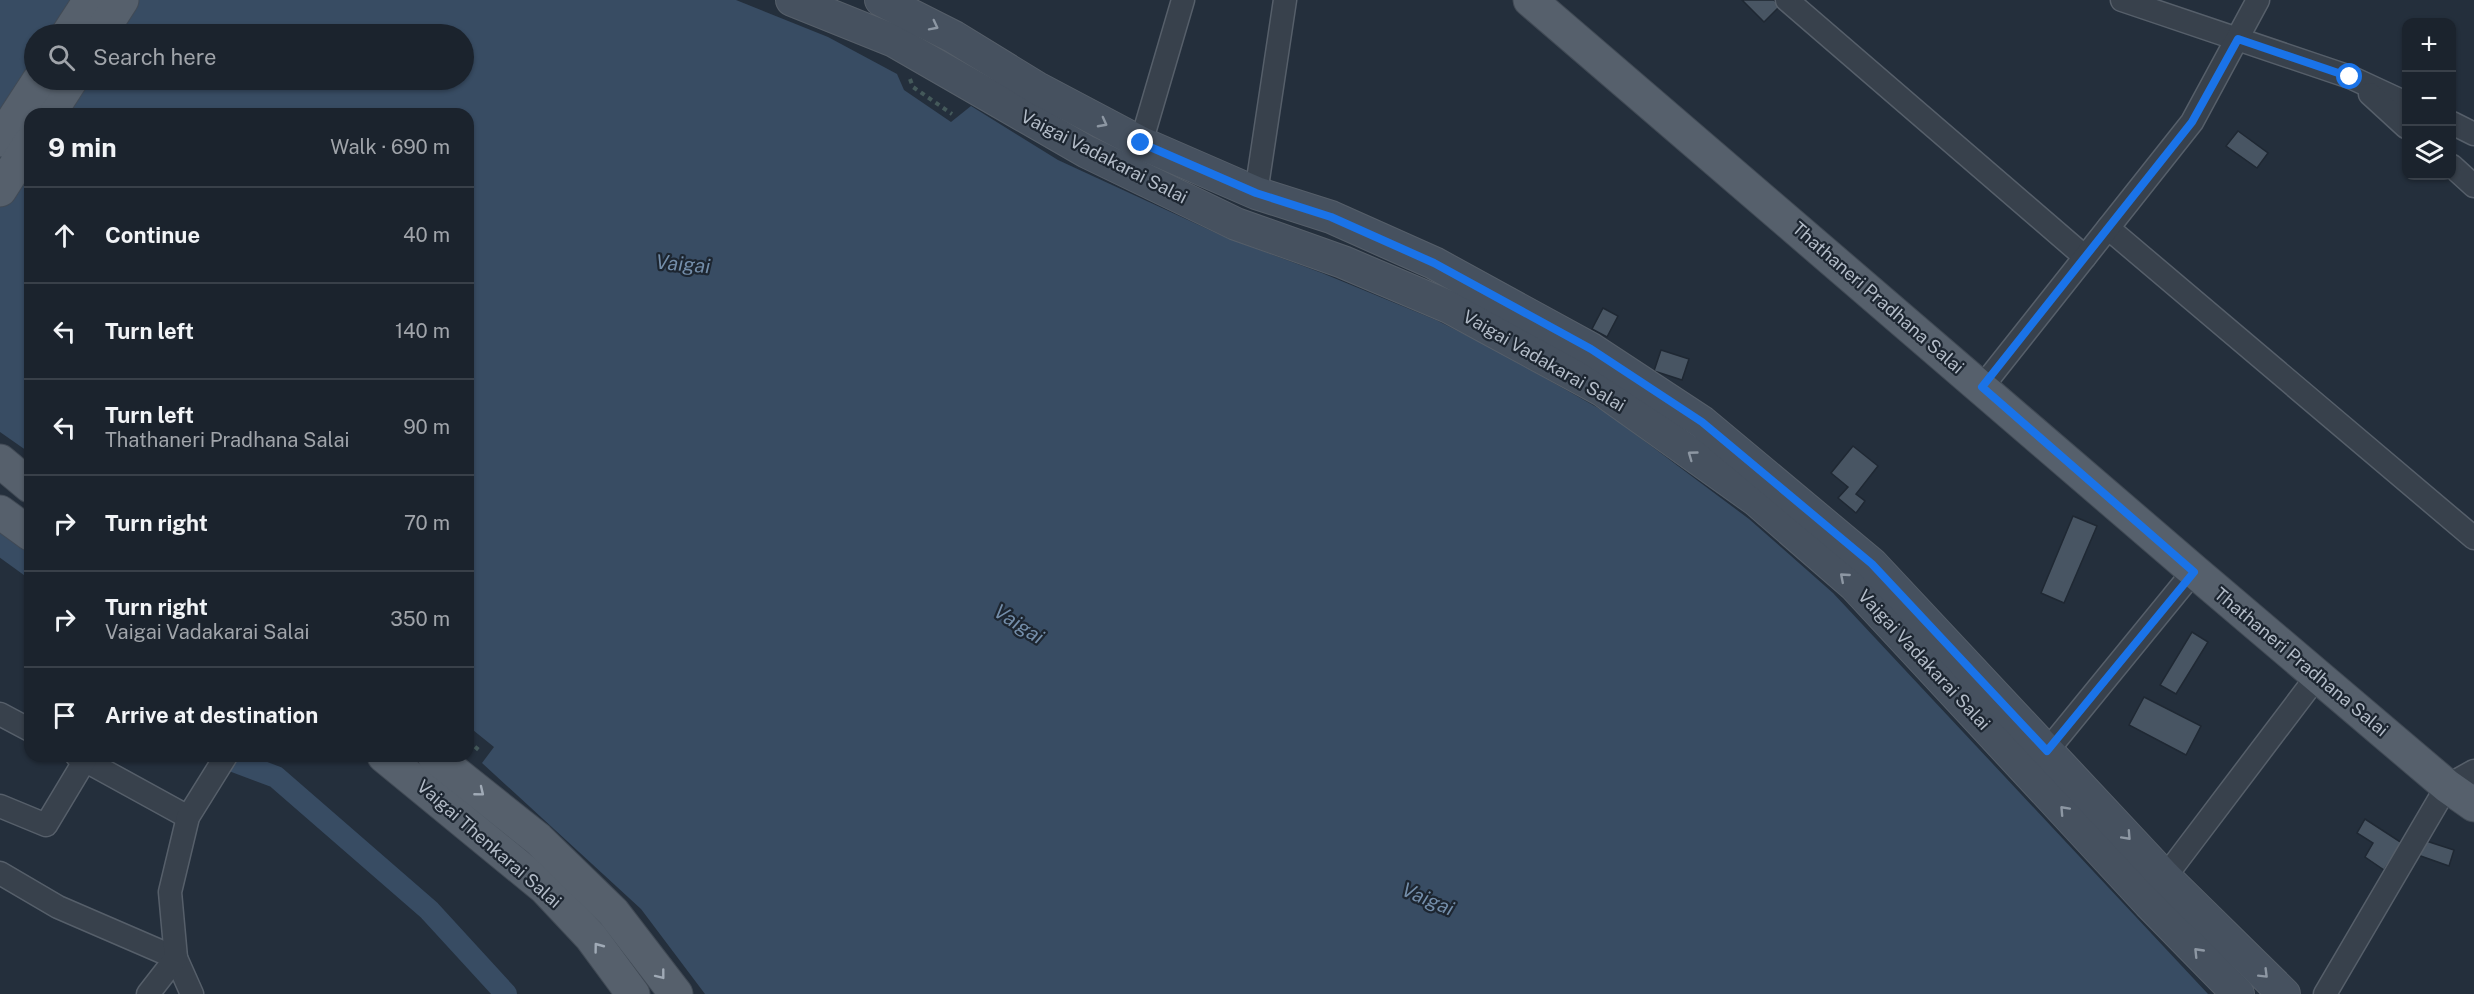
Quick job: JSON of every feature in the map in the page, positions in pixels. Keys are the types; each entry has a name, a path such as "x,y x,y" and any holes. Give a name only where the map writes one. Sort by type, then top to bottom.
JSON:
{"main road":[{"path":"74,24 90,0"},
{"path":"106,24 122,0"},
{"name":"Vaigai Vadakarai Salai","path":"792,0 894,42 1087,152 1236,224 1343,262 1449,307 1602,390 1756,500 1855,586 2149,903 2238,994"},
{"name":"Vaigai Vadakarai Salai","path":"881,0 954,37 1037,88 1141,143 1256,193 1331,217 1434,263 1591,349 1702,422 1872,564 2165,877 2284,994"},
{"name":"Thathaneri Pradhana Salai","path":"1530,0 2194,572 2318,675 2461,778 2474,805"},
{"path":"0,140 32,90"},
{"path":"53,108 65,90"},
{"path":"0,190 24,152"},
{"path":"0,461 24,481"},
{"path":"0,512 24,530"},
{"name":"Vaigai Thenkarai Salai","path":"391,762 545,888 591,937 633,994"},
{"name":"Vaigai Thenkarai Salai","path":"442,762 538,839 605,904 676,994"}],"street":[{"path":"1141,143 1183,0"},
{"path":"1256,193 1285,0"},
{"path":"1787,0 2085,257"},
{"path":"2122,0 2350,77 2402,101"},
{"path":"1982,387 2192,122 2258,0"},
{"path":"2350,77 2405,126"},
{"path":"2456,125 2474,134"},
{"path":"2456,170 2474,186"},
{"path":"2108,228 2474,538"},
{"path":"2047,751 2194,572"},
{"path":"2165,877 2318,675"},
{"path":"0,714 24,727"},
{"path":"0,806 46,825 79,762"},
{"path":"88,762 188,817"},
{"path":"192,994 176,958 170,892 188,817 222,763"},
{"path":"2325,994 2461,778"},
{"path":"0,873 58,907 176,958"},
{"path":"148,994 176,958"}],"path":[{"path":"474,746 480,752"}],"water":[{"name":"Vaigai","path":"0,0 736,0 828,37 897,74 904,90 951,122 971,106 1058,160 1227,238 1322,273 1436,320 1486,345 1607,413 1749,519 1833,593 2208,994 705,994 641,909 482,763 494,747 474,731 474,108 24,108 24,449 0,432"}],"building":[{"path":"1742,0 1774,0 1780,6 1764,22"},
{"path":"2238,131 2268,153 2257,168 2226,146"},
{"path":"1603,308 1618,316 1607,337 1592,329"},
{"path":"1661,350 1689,359 1682,380 1654,371"},
{"path":"1853,446 1878,466 1856,494 1865,501 1856,513 1838,498 1848,487 1831,473"},
{"path":"2073,516 2097,526 2064,603 2041,593"},
{"path":"2192,632 2208,642 2176,694 2160,685"},
{"path":"2144,697 2201,726 2186,755 2129,725"},
{"path":"2365,819 2402,843 2384,870 2365,857 2373,843 2357,833"},
{"path":"2420,839 2454,850 2449,866 2415,854"}],"waterway":[{"path":"0,544 24,562"},
{"path":"236,762 276,777 429,910 506,994"}],"route":[{"path":"1141,143 1256,193 1331,217 1434,263 1591,349 1702,422 1872,564 2047,751 2194,572 1982,387 2192,122 2238,39 2350,77"}]}
